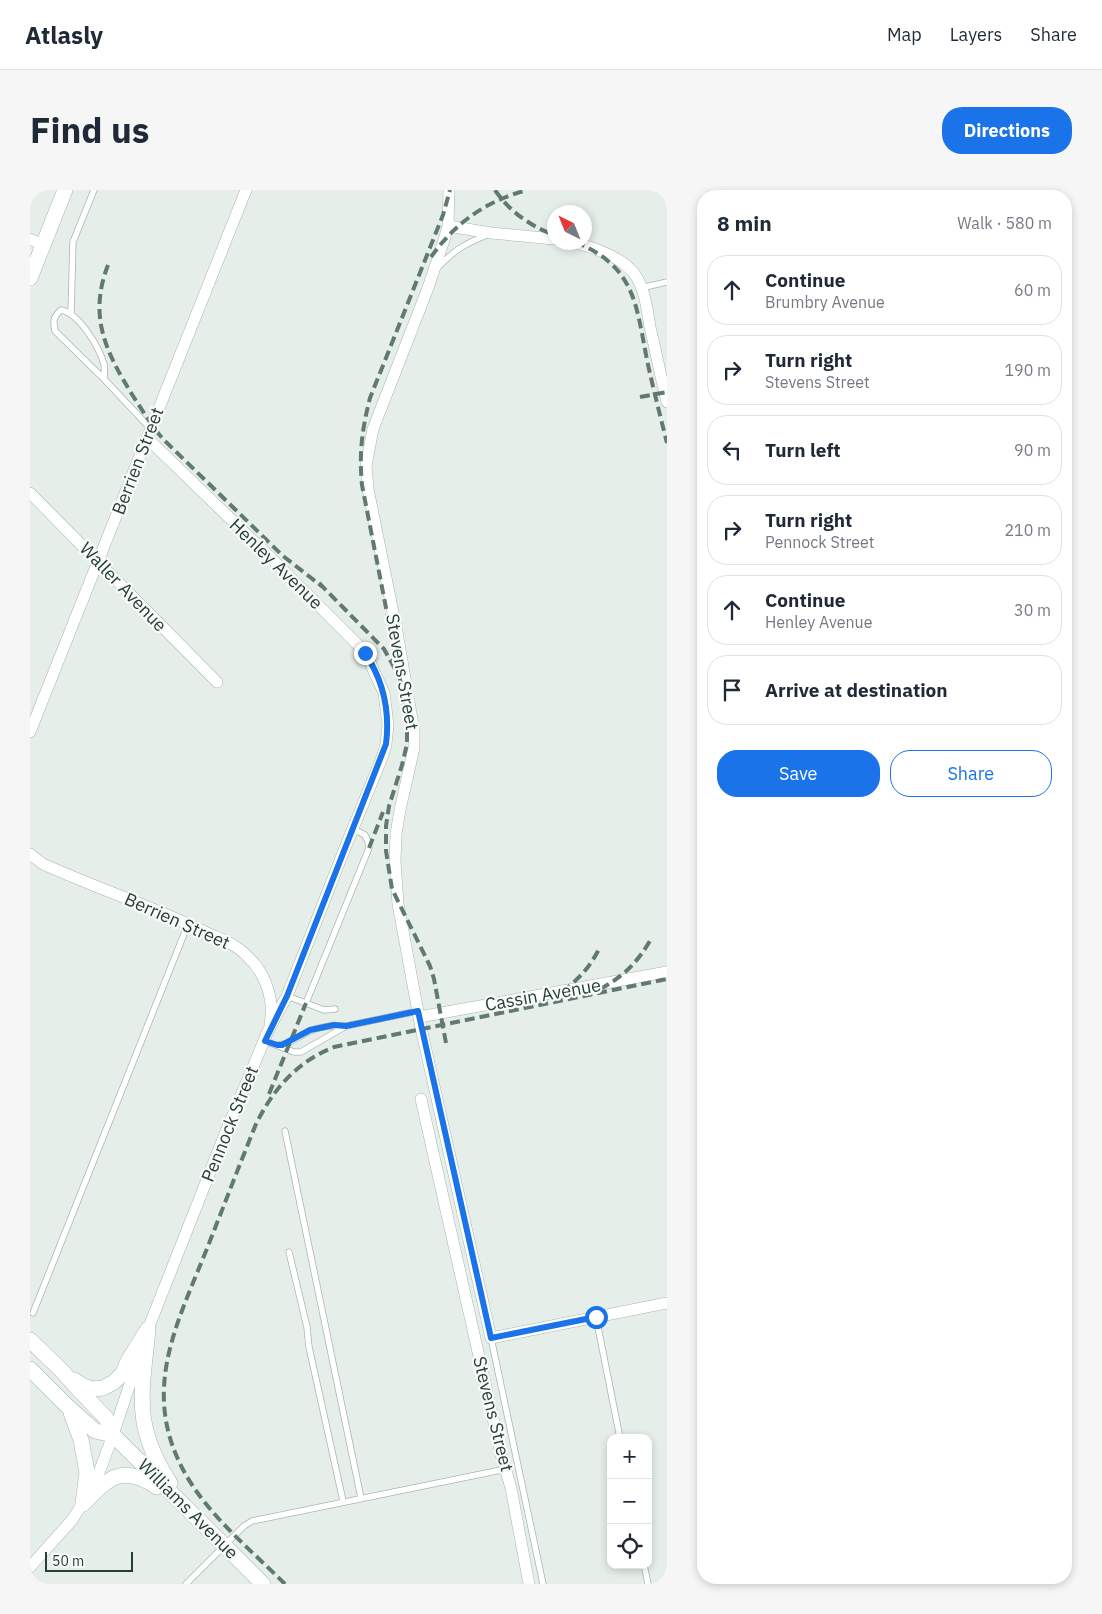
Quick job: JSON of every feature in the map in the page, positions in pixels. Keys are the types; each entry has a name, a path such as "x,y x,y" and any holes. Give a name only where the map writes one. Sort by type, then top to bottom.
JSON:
{"street":[{"path":"30,278 36,242 65,190"},
{"name":"Berrien Street","path":"30,732 246,190"},
{"name":"Stevens Street","path":"450,190 448,226 434,271 373,429 366,466 368,489 397,632 414,731 414,748 399,818 395,861 398,904 418,1014 491,1338"},
{"path":"448,226 547,239"},
{"path":"592,248 616,259 634,274 641,288 666,390 667,402"},
{"name":"Henley Avenue","path":"149,433 357,643 368,658 380,682 386,703"},
{"name":"Waller Avenue","path":"30,493 217,682"},
{"name":"Pennock Street","path":"30,1567 72,1520 94,1486 113,1436 148,1328 225,1134 267,1036 287,996 386,744 388,725 386,703"},
{"name":"Berrien Street","path":"30,854 43,864 54,869 188,924 235,946 254,963 264,979 270,996 272,1013 267,1036"},
{"name":"Cassin Avenue","path":"418,1014 667,972"},
{"name":"Stevens Street","path":"421,1099 501,1454 511,1488 529,1584"},
{"path":"491,1338 667,1303"},
{"path":"62,1371 88,1389 109,1386 119,1379 148,1328"},
{"path":"148,1328 141,1400 143,1423 154,1457 184,1504"},
{"name":"Williams Avenue","path":"30,1340 106,1418 113,1436 263,1584"},
{"name":"Williams Avenue","path":"30,1369 95,1431 113,1436"},
{"path":"66,1405 78,1426 85,1456 87,1482 83,1504"},
{"path":"83,1504 105,1483 117,1477 130,1475 142,1477 184,1504"}],"lane":[{"path":"71,314 73,242 94,190"},
{"path":"434,271 454,251 491,233"},
{"path":"641,288 667,282"},
{"path":"104,379 104,365 95,343 77,318 61,310 55,315 53,321 55,331 104,379 149,433"},
{"path":"306,1003 369,848 365,835 352,829"},
{"path":"33,1313 188,924"},
{"path":"287,996 324,1010 335,1009"},
{"path":"277,1045 285,1044 314,1029 334,1025 346,1026 418,1014"},
{"path":"267,1036 277,1045 294,1052 301,1052 346,1026"},
{"path":"285,1131 361,1498"},
{"path":"289,1252 307,1327 309,1346 343,1501"},
{"path":"596,1317 619,1434"},
{"path":"491,1338 543,1584"},
{"path":"186,1584 252,1521 506,1468"},
{"path":"645,1569 648,1584"}],"railway":[{"path":"446,1043 430,966 392,889 386,851 386,826 389,806 407,744 407,715 362,485 361,452 370,398 443,215 450,190"},
{"path":"495,190 507,205 521,217 547,232"},
{"path":"431,257 450,234 473,215 498,200 527,190"},
{"path":"591,250 610,263 621,275 635,304 667,443"},
{"path":"108,265 102,284 100,301 100,318 103,333 108,349 123,380 148,419 164,440 283,556 324,588"},
{"path":"640,397 667,392"},
{"path":"319,583 384,649 395,669"},
{"path":"369,848 383,812"},
{"path":"600,989 629,968 641,955 651,939"},
{"path":"549,999 565,990 578,978 590,965 599,949"},
{"path":"285,1584 219,1519 196,1490 186,1475 172,1445 165,1417 164,1389 167,1362 174,1334 256,1124 263,1111 279,1088 298,1068 334,1047 667,979"},
{"path":"269,1094 306,1003"}],"route":[{"path":"365,653 384,693 388,725 386,744 287,996 268,1031 265,1041 282,1045 314,1029 334,1025 346,1026 418,1011 491,1338 596,1317"}]}
